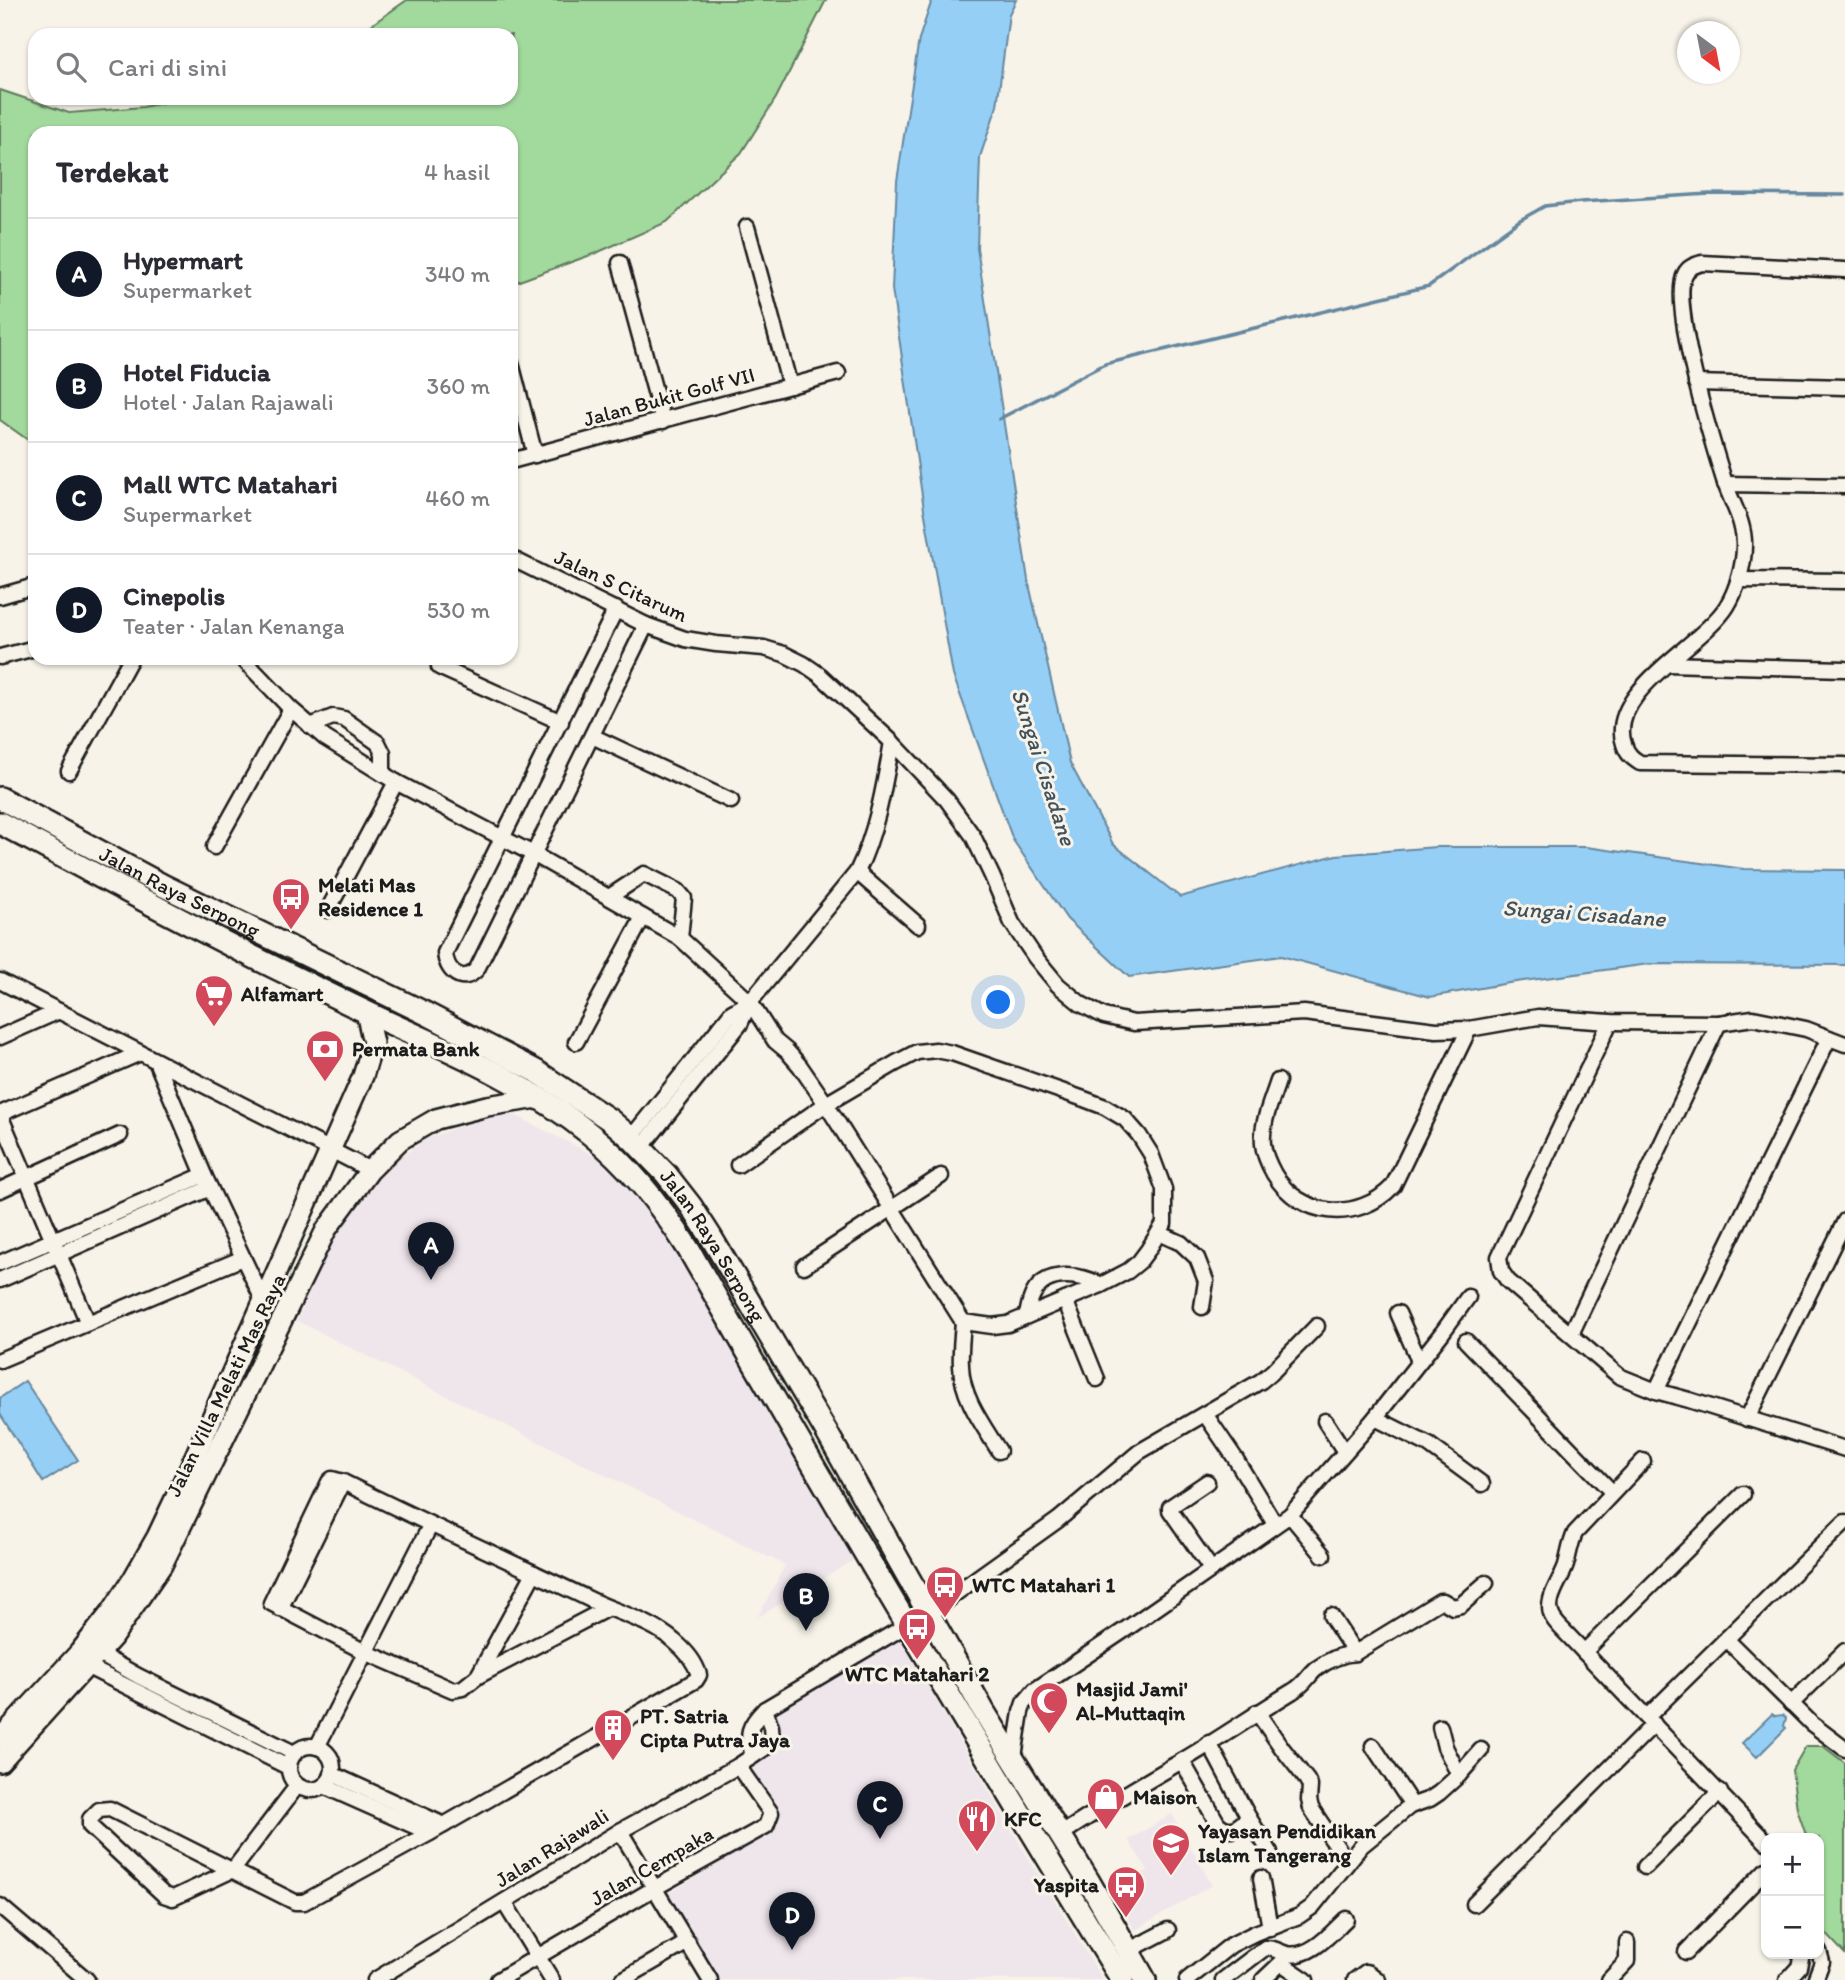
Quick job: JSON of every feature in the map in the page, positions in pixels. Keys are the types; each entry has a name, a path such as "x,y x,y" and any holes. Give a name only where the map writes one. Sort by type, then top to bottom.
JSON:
{"main road":[{"name":"Jalan Raya Serpong","path":"0,798 164,886 427,1014 536,1072 610,1120 636,1143 666,1174 704,1226 984,1710 1101,1901 1145,1980"},
{"name":"Jalan Raya Serpong","path":"0,823 192,927 461,1055 538,1098 591,1134 623,1164 648,1191 689,1250 907,1625 1122,1980"},
{"path":"782,1413 806,1399"},
{"path":"1081,1912 1101,1901"}],"street":[{"path":"747,227 790,386"},
{"path":"620,263 663,421"},
{"path":"1845,270 1702,263 1687,270 1681,286 1696,383 1725,484 1743,531 1744,546 1738,580 1728,605 1709,630 1667,664 1635,696 1626,709 1622,729 1623,740 1632,759 1640,763 1845,765"},
{"name":"Jalan Bukit Golf VII","path":"518,459 838,373"},
{"path":"1696,383 1845,387"},
{"path":"518,390 535,455"},
{"path":"1725,484 1845,486"},
{"name":"Jalan S Citarum","path":"518,561 646,625 685,639 764,648 784,653 820,675 892,742 947,800 973,836 1012,923 1035,957 1066,992 1081,1004 1104,1016 1133,1023 1304,1013 1436,1030 1469,1029 1538,1017 1610,1022 1719,1023 1754,1018 1806,1029 1845,1044"},
{"path":"1738,580 1845,581"},
{"path":"0,596 28,588"},
{"path":"616,609 445,953 447,964 455,973 470,976 477,969 646,625"},
{"path":"0,657 28,650"},
{"path":"1667,664 1845,669"},
{"path":"69,771 127,665"},
{"path":"249,665 310,726 390,778 533,854 680,938 750,1002 775,1041 800,1066 826,1104 963,1322 961,1368 967,1396 999,1451"},
{"path":"439,667 561,722"},
{"path":"214,847 291,709"},
{"path":"310,726 333,717 344,719 378,743 390,778 328,910"},
{"path":"592,736 731,801"},
{"path":"636,1143 732,1012 750,1002 857,872 877,820 892,742"},
{"path":"857,872 918,925"},
{"path":"609,897 644,874 678,891 684,898 680,938"},
{"path":"576,1042 643,917"},
{"path":"0,981 370,1170"},
{"path":"0,1037 59,1011"},
{"name":"Jalan Villa Melati Mas Raya","path":"0,1762 86,1656 157,1537 363,1076 373,1043 366,1012"},
{"path":"1610,1022 1499,1257 1501,1270 1508,1281 1619,1376 1656,1391 1748,1419 1843,1444"},
{"path":"1571,1334 1719,1023"},
{"path":"1278,1080 1267,1114 1263,1142 1267,1163 1281,1185 1300,1202 1324,1211 1350,1210 1375,1202 1394,1186 1469,1029"},
{"path":"1656,1391 1829,1038"},
{"path":"738,1165 826,1104 916,1052 936,1050 952,1053 1084,1098 1125,1119 1151,1154 1164,1189 1164,1224 1139,1262 1101,1285 1008,1324 992,1326 963,1322"},
{"path":"88,1323 0,1114 140,1053"},
{"path":"156,1062 207,1181 263,1300"},
{"name":"Jalan Villa Melati Mas Raya","path":"0,1739 86,1656 112,1638 162,1565 326,1230 370,1170 400,1140 436,1119 538,1098"},
{"path":"0,1190 120,1135"},
{"path":"804,1266 941,1176"},
{"path":"0,1263 137,1204 207,1181"},
{"path":"0,1280 143,1218 207,1181"},
{"path":"137,1204 143,1218"},
{"path":"1748,1419 1845,1221"},
{"path":"1159,1233 1181,1243 1197,1258 1206,1281 1202,1307"},
{"path":"0,1360 243,1258"},
{"path":"1027,1316 1030,1299 1038,1286 1046,1280 1068,1274 1088,1278 1101,1285"},
{"path":"1013,1757 1021,1712 1024,1703 1035,1690 1290,1515 1375,1418 1468,1297"},
{"path":"1065,1300 1097,1379"},
{"path":"1398,1313 1419,1362"},
{"path":"930,1615 956,1593 1058,1520 1139,1452 1261,1381 1317,1326"},
{"path":"1466,1341 1612,1492"},
{"path":"1205,1414 1275,1524"},
{"path":"1375,1418 1429,1445 1482,1484"},
{"path":"1325,1422 1345,1452"},
{"path":"1643,1461 1575,1533 1565,1567 1554,1590 1551,1616 1761,1837"},
{"path":"297,1786 233,1870 173,1898 164,1895 90,1826 90,1819 99,1810 110,1809 233,1870 295,1902 304,1902 430,1833 698,1678 699,1671 691,1657 674,1640 645,1622 608,1608 343,1482 280,1609 365,1652 453,1690 463,1688 478,1676 608,1608"},
{"path":"1207,1482 1177,1501 1170,1510 1212,1569"},
{"path":"1584,1652 1744,1494"},
{"path":"1290,1515 1323,1555"},
{"path":"1474,1904 1727,1639 1845,1522"},
{"path":"317,1747 430,1525"},
{"path":"478,1676 534,1573"},
{"path":"1060,1835 1104,1805 1182,1761 1297,1689 1315,1670 1339,1657 1355,1653 1440,1601 1453,1607 1461,1605 1486,1583"},
{"path":"1331,1616 1355,1653"},
{"path":"753,1756 748,1741 749,1731 753,1721 765,1709 907,1625"},
{"path":"1727,1639 1812,1724 1845,1749"},
{"path":"1791,1704 1845,1651"},
{"path":"86,1656 138,1676 291,1760"},
{"name":"Jalan Rajawali","path":"375,1980 394,1975 620,1830 738,1766 765,1748 772,1740 765,1709"},
{"path":"1257,1712 1307,1780 1310,1786 1311,1808 1347,1862"},
{"path":"1440,1727 1445,1747 1459,1775"},
{"path":"1209,1743 1270,1852"},
{"path":"291,1760 307,1746 317,1747 331,1759 328,1780"},
{"path":"1373,1746 1412,1805"},
{"path":"1187,1980 1231,1945 1299,1916 1312,1907 1361,1846 1412,1805 1435,1796 1459,1775 1481,1750"},
{"path":"291,1760 292,1780 297,1786 310,1790 328,1780"},
{"path":"1182,1761 1218,1825 1233,1830 1249,1818"},
{"name":"Jalan Cempaka","path":"498,1980 766,1826 771,1813 738,1766"},
{"path":"328,1780 444,1825"},
{"path":"328,1780 430,1833"},
{"path":"1645,1867 1720,1792"},
{"path":"620,1830 710,1980"},
{"path":"1686,1952 1761,1875"},
{"path":"1262,1878 1270,1928"},
{"path":"504,1902 552,1980"},
{"path":"3,1915 86,1980"},
{"path":"1223,1980 1265,1948 1277,1949 1285,1954 1303,1953 1315,1947 1346,1919"},
{"path":"1128,1951 1168,1930"},
{"path":"622,1980 688,1942"},
{"path":"1609,1980 1627,1961 1627,1942"},
{"path":"1787,1980 1799,1967 1801,1959"},
{"path":"1815,1980 1821,1959"},
{"path":"1263,1980 1281,1964 1306,1980"},
{"path":"1355,1980 1366,1972 1378,1980"}],"shaded area":[{"path":"490,1115 515,1115 599,1158 628,1183 661,1224 856,1559 758,1617 785,1565 297,1321 331,1241 382,1170 426,1139"},
{"path":"899,1637 1103,1980 719,1980 667,1894 773,1831 738,1773 784,1745 771,1716"},
{"name":"Yayasan Pendidikan Islam Tangerang","path":"1172,1814 1212,1885 1135,1930 1112,1892 1148,1870 1128,1840"}],"green space":[{"path":"407,0 826,0 776,98 741,153 667,222 596,253 518,281 518,126 28,126 28,440 0,420 0,90 28,99 28,105 45,105 69,113 152,105 518,105 518,28 367,28"},
{"path":"1806,1746 1823,1746 1845,1763 1845,1954 1824,1931 1824,1833 1805,1833 1797,1809 1792,1770"}],"water":[{"name":"Sungai Cisadane","path":"932,0 1016,0 1009,14 997,106 980,157 977,248 1028,580 1070,763 1113,844 1180,897 1336,855 1436,847 1586,847 1744,869 1845,870 1845,965 1649,964 1430,997 1281,956 1129,977 1067,919 1013,840 953,675 924,509 892,289 897,181 919,39"},
{"path":"25,1381 78,1460 43,1482 0,1414 0,1398"},
{"path":"1772,1714 1786,1718 1786,1728 1757,1757 1742,1743"}],"waterway":[{"path":"999,419 1105,364 1429,286 1520,220 1545,206 1709,194 1845,195"}],"place":[{"name":"Melati Mas Residence 1","path":"291,931"},
{"name":"Alfamart","path":"214,1028"},
{"name":"Permata Bank","path":"325,1083"},
{"name":"Hypermart","path":"431,1280"},
{"name":"WTC Matahari 1","path":"945,1619"},
{"name":"Hotel Fiducia","path":"806,1631"},
{"name":"WTC Matahari 2","path":"917,1661"},
{"name":"Masjid Jami' Al-Muttaqin","path":"1049,1735"},
{"name":"PT. Satria Cipta Putra Jaya","path":"613,1762"},
{"name":"Maison","path":"1106,1831"},
{"name":"Mall WTC Matahari","path":"880,1839"},
{"name":"KFC","path":"977,1853"},
{"name":"Yayasan Pendidikan Islam Tangerang","path":"1171,1877"},
{"name":"Yaspita","path":"1126,1919"},
{"name":"Cinepolis","path":"792,1950"}]}
